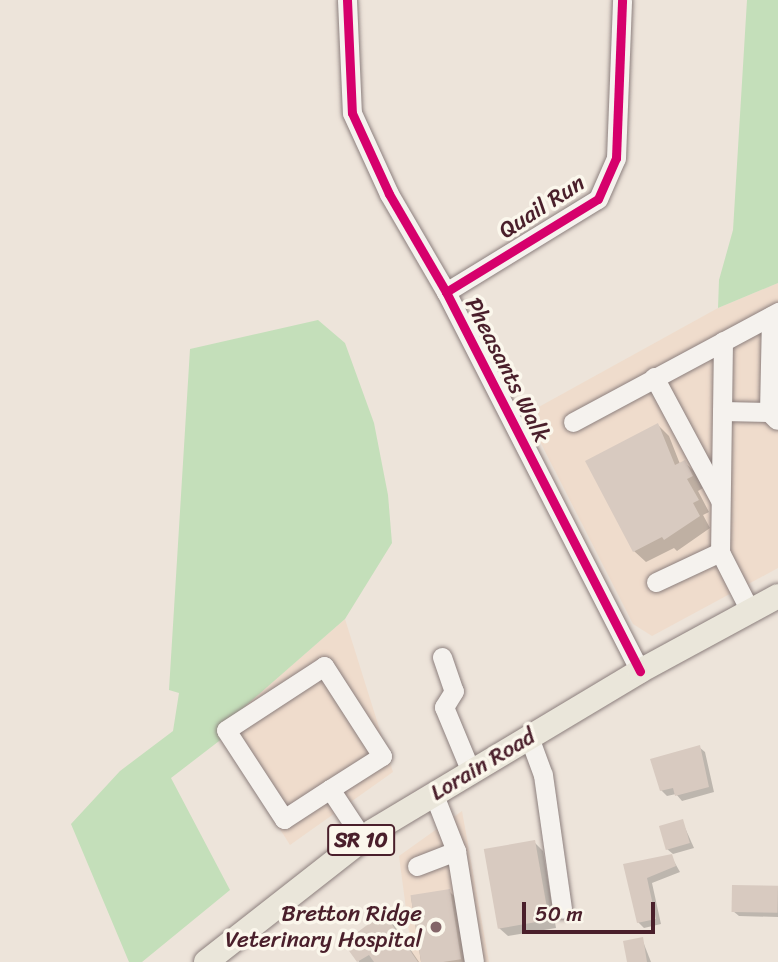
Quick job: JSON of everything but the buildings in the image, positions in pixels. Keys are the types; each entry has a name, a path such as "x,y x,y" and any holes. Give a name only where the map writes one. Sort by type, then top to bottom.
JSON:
{"main road":[{"name":"Lorain Road","path":"206,962 363,839 640,671 766,605"}],"street":[{"name":"Pheasants Walk","path":"347,0 352,113 389,194 446,292 640,671"},
{"name":"Quail Run","path":"446,292 598,199 617,158 622,0"},
{"path":"573,422 774,314 774,416 722,411"},
{"path":"723,341 720,552 766,605"},
{"path":"654,377 720,501"},
{"path":"656,582 720,552"},
{"path":"442,657 454,691 444,708 471,772"},
{"path":"324,666 382,755 330,789 284,819 226,730 324,666"},
{"path":"529,737 543,775 562,909"},
{"path":"330,789 363,839"},
{"path":"434,795 456,851 474,962"},
{"path":"417,866 456,851"}],"shaded area":[{"path":"778,283 778,568 652,636 633,624 526,414 718,308"},
{"path":"345,619 393,772 290,845 217,730"},
{"path":"462,811 489,962 413,962 399,856"}],"green space":[{"path":"747,0 778,0 778,283 718,308 719,280 733,230"},
{"path":"318,320 345,343 374,423 388,495 392,543 345,619 218,730 223,738 171,778 230,890 142,962 129,962 71,824 120,771 173,731 179,693 169,690 190,349"}],"cycle path":[{"path":"347,0 352,113 389,194 446,292 640,671"},
{"path":"446,292 598,199 616,158 622,0"}],"place":[{"name":"Bretton Ridge Veterinary Hospital","path":"436,927"}]}
